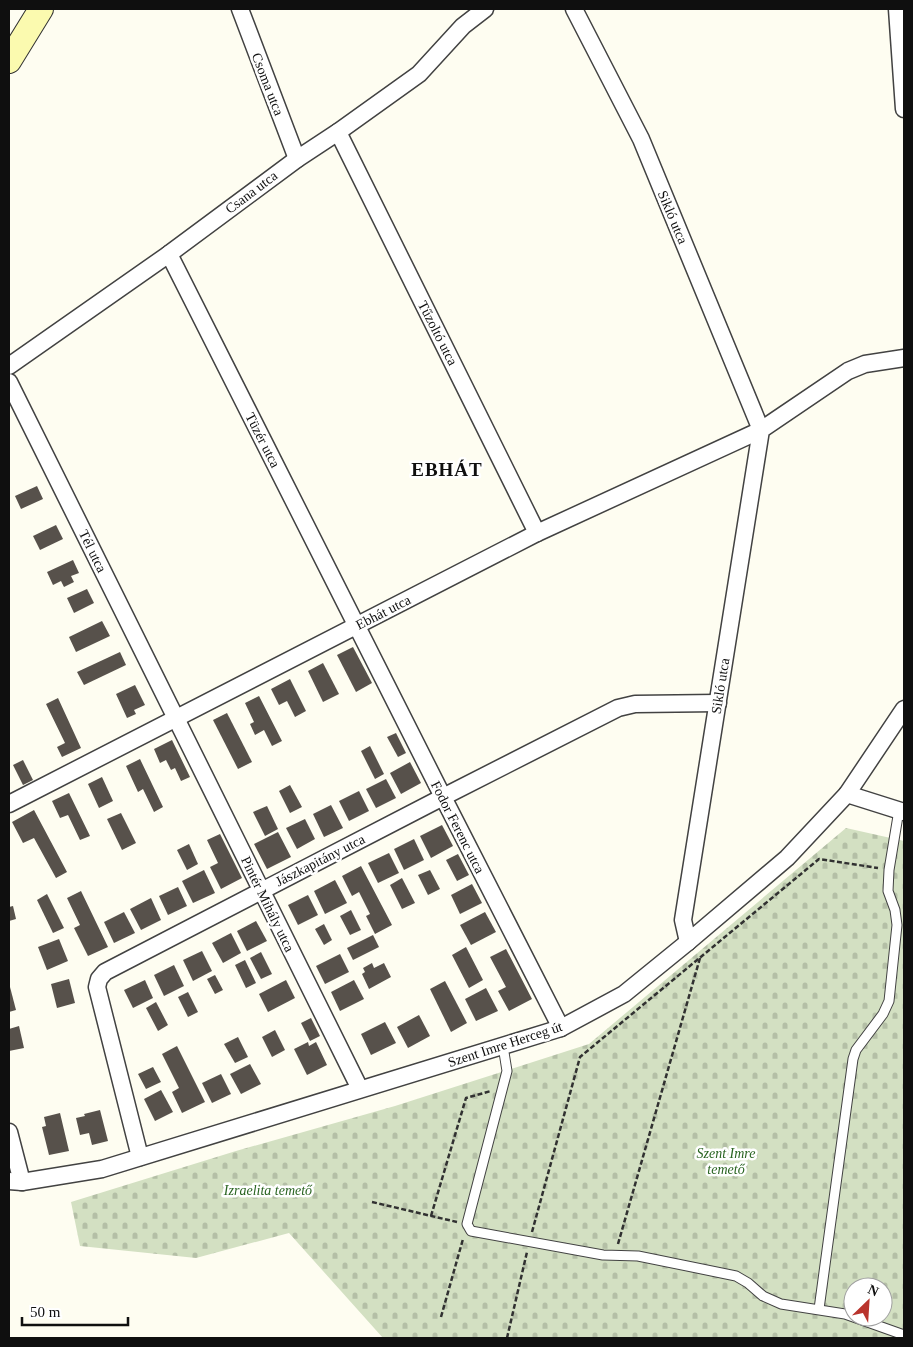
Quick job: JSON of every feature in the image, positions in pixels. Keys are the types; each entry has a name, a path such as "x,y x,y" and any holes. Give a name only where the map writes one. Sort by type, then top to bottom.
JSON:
{"main road":[{"path":"9,61 41,9"}],"street":[{"name":"Csoma utca","path":"240,9 297,158"},
{"name":"Csana utca","path":"9,366 169,254 297,158 338,132 419,74 463,26 485,9"},
{"name":"Sikló utca","path":"574,9 640,139 762,430 683,920 688,942"},
{"path":"897,9 904,109"},
{"name":"Tűzoltó utca","path":"338,132 538,533"},
{"name":"Tüzér utca","path":"169,254 356,626"},
{"path":"762,430 848,371 864,364 904,358"},
{"name":"Tél utca","path":"9,382 176,719"},
{"name":"Ebhát utca","path":"9,804 538,533 762,430"},
{"name":"Fodor Ferenc utca","path":"356,626 561,1028"},
{"name":"Jászkapitány utca","path":"140,1157 97,987 99,979 106,972 261,890 618,708 635,704 718,703"},
{"name":"Szent Imre Herceg út","path":"15,1182 102,1169 561,1028 624,994 788,858 847,794 904,709"},
{"name":"Pintér Mihály utca","path":"176,719 360,1089"},
{"path":"847,794 901,811"},
{"path":"9,1132 15,1182"}],"lane":[{"path":"819,1310 853,1059 856,1050 883,1014 889,1001 897,925 895,910 888,891 889,870 901,811"},
{"path":"503,1046 507,1071 467,1224 471,1231 603,1255 638,1256 736,1276 748,1283 763,1296 781,1304 844,1314 904,1335"}],"path":[{"path":"506,1338 580,1057 818,858 889,870"},
{"path":"614,1255 700,957"},
{"path":"431,1216 466,1098 502,1087"},
{"path":"372,1202 467,1224 441,1316"}],"green space":[{"name":"Szent Imre temető","path":"846,828 904,841 904,1338 383,1338 289,1233 196,1258 80,1246 71,1202 236,1151 395,1106 589,1044"}],"building":[{"path":"37,486 43,499 21,509 15,496"},
{"path":"56,525 63,539 40,550 33,536"},
{"path":"73,560 79,573 71,576 74,582 64,587 61,581 53,585 47,572"},
{"path":"87,589 94,603 74,613 67,598"},
{"path":"102,621 110,636 76,652 69,637"},
{"path":"353,647 372,683 356,692 337,655"},
{"path":"120,652 126,665 84,685 77,672"},
{"path":"323,663 339,694 323,702 308,671"},
{"path":"290,679 306,711 295,717 287,701 279,705 271,689"},
{"path":"135,685 145,705 134,710 136,714 127,718 116,694"},
{"path":"259,696 282,741 272,746 264,730 255,735 250,724 254,722 245,703"},
{"path":"58,698 81,748 62,757 57,747 65,743 46,704"},
{"path":"227,713 252,762 238,769 213,720"},
{"path":"396,733 406,753 398,757 387,737"},
{"path":"172,740 190,777 181,781 175,768 171,770 166,760 160,763 154,749"},
{"path":"370,746 384,774 375,779 361,751"},
{"path":"140,759 163,807 154,812 143,789 138,792 126,766"},
{"path":"23,760 33,780 23,785 13,765"},
{"path":"410,762 421,783 401,794 390,773"},
{"path":"102,777 113,801 99,808 88,784"},
{"path":"386,779 396,798 376,808 366,789"},
{"path":"290,785 302,807 290,813 279,791"},
{"path":"359,791 369,811 349,821 339,801"},
{"path":"69,793 90,836 80,840 68,815 60,818 52,801"},
{"path":"331,805 343,828 324,837 313,814"},
{"path":"267,806 278,829 265,836 253,812"},
{"path":"34,810 67,872 56,878 34,838 23,843 12,822"},
{"path":"121,813 136,843 122,850 107,819"},
{"path":"305,819 315,839 297,849 286,828"},
{"path":"442,825 453,846 431,858 420,836"},
{"path":"278,832 291,857 267,869 254,844"},
{"path":"220,834 242,878 221,889 210,867 218,863 207,840"},
{"path":"414,839 424,860 404,870 394,849"},
{"path":"189,844 198,864 187,870 177,850"},
{"path":"389,853 399,873 378,883 368,863"},
{"path":"458,854 469,875 457,881 446,860"},
{"path":"361,866 392,925 375,934 366,916 370,914 359,892 352,896 342,876"},
{"path":"204,870 215,893 193,903 182,881"},
{"path":"430,870 440,889 428,895 418,875"},
{"path":"402,878 415,903 402,909 390,885"},
{"path":"335,880 347,903 325,914 314,891"},
{"path":"472,884 482,903 460,914 451,895"},
{"path":"178,887 187,906 168,915 159,896"},
{"path":"81,891 108,947 88,956 74,928 80,925 67,898"},
{"path":"47,894 64,928 53,933 37,900"},
{"path":"308,895 318,915 298,925 288,905"},
{"path":"151,898 161,920 141,930 130,909"},
{"path":"13,906 16,919 9,921 9,907"},
{"path":"351,910 361,930 350,935 340,916"},
{"path":"124,912 135,933 114,943 104,922"},
{"path":"485,912 496,932 471,945 460,925"},
{"path":"256,921 267,941 247,951 237,931"},
{"path":"324,924 332,940 324,945 315,929"},
{"path":"231,933 241,953 223,963 212,943"},
{"path":"373,935 379,947 353,960 347,948"},
{"path":"59,939 68,961 47,970 38,947"},
{"path":"466,947 483,980 469,988 452,955"},
{"path":"506,949 532,999 509,1011 498,991 506,987 490,957"},
{"path":"202,951 212,971 193,981 183,960"},
{"path":"261,952 272,974 261,979 250,958"},
{"path":"340,954 349,972 325,984 316,966"},
{"path":"245,960 256,983 246,988 235,965"},
{"path":"372,963 374,968 384,963 391,977 369,989 362,974 365,972 363,968"},
{"path":"174,965 184,986 164,996 154,975"},
{"path":"215,975 223,990 215,994 207,979"},
{"path":"69,979 75,1003 57,1008 51,984"},
{"path":"145,980 153,998 133,1008 124,990"},
{"path":"286,980 295,998 268,1012 259,994"},
{"path":"354,980 364,999 340,1011 331,992"},
{"path":"445,981 467,1023 451,1032 430,989"},
{"path":"9,988 16,1010 9,1012"},
{"path":"486,988 498,1011 476,1021 465,999"},
{"path":"188,992 198,1012 188,1017 178,997"},
{"path":"156,1002 168,1025 158,1031 146,1008"},
{"path":"419,1015 430,1036 408,1048 397,1027"},
{"path":"311,1018 320,1036 310,1041 301,1023"},
{"path":"385,1022 396,1043 371,1055 361,1034"},
{"path":"19,1026 24,1048 9,1051 9,1029"},
{"path":"275,1030 285,1050 272,1057 262,1037"},
{"path":"238,1037 248,1057 235,1063 224,1044"},
{"path":"308,1042 309,1046 316,1042 327,1065 307,1075 294,1049"},
{"path":"177,1046 205,1102 182,1113 172,1092 179,1088 162,1054"},
{"path":"250,1064 261,1084 241,1094 230,1074"},
{"path":"153,1067 161,1082 146,1089 138,1074"},
{"path":"221,1074 231,1094 212,1103 202,1083"},
{"path":"161,1090 173,1112 155,1121 144,1099"},
{"path":"100,1110 108,1141 92,1145 89,1133 80,1135 76,1118"},
{"path":"60,1113 69,1151 49,1155 42,1127 46,1126 44,1117"}],"district":[{"name":"EBHÁT","path":"447,469"}],"park label":[{"name":"Izraelita temető","path":"268,1190"}]}
